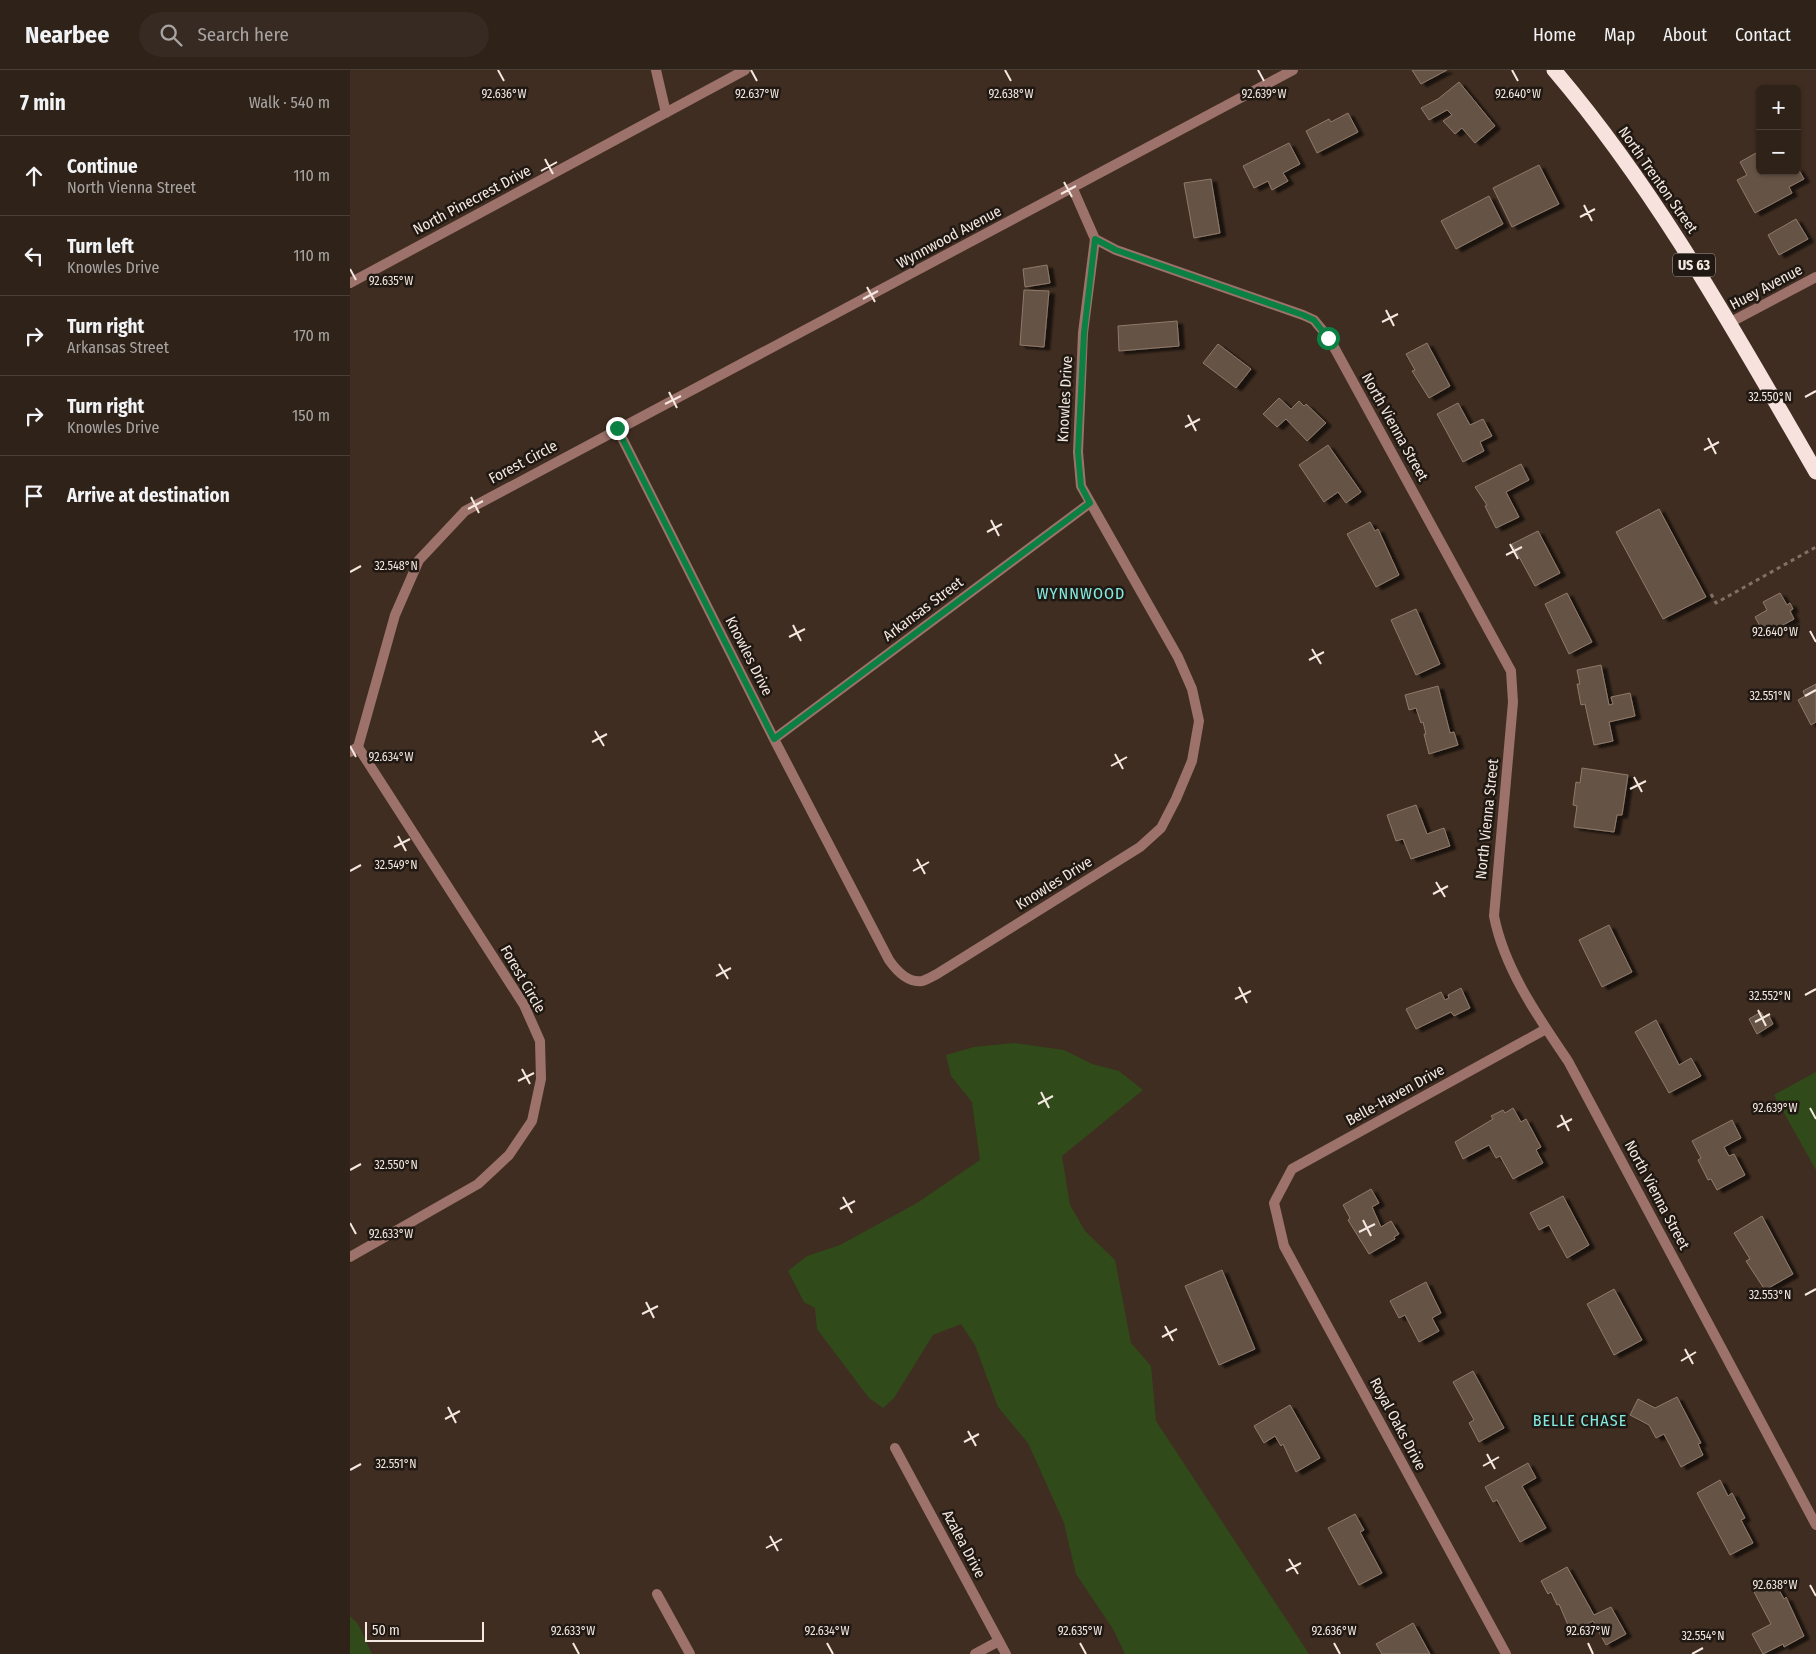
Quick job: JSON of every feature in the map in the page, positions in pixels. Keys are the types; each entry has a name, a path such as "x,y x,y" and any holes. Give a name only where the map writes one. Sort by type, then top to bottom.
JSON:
{"highway":[{"name":"North Trenton Street","path":"1554,70 1636,177 1679,240 1816,472"}],"street":[{"path":"656,70 666,113"},
{"name":"North Pinecrest Drive","path":"350,283 745,70"},
{"name":"Wynnwood Avenue","path":"617,428 1293,70"},
{"path":"1073,188 1095,239"},
{"name":"Knowles Drive","path":"617,428 774,739 889,960 898,972 922,981 937,974 1140,847 1161,828 1192,761 1199,721 1192,689 1178,657 1081,486 1078,452 1084,333 1095,239"},
{"name":"North Vienna Street","path":"1095,239 1116,250 1303,315 1314,320 1328,338 1511,671 1514,702 1494,916 1500,941 1546,1029 1568,1061 1816,1525"},
{"name":"Huey Avenue","path":"1729,323 1816,277"},
{"name":"Forest Circle","path":"350,1257 478,1184 509,1155 532,1121 541,1079 540,1042 524,1004 354,749 395,615 419,560 465,511 617,428"},
{"name":"Arkansas Street","path":"774,739 1090,503"},
{"name":"Belle-Haven Drive","path":"1274,1203 1292,1170 1546,1029"},
{"name":"Royal Oaks Drive","path":"1274,1203 1284,1246 1506,1654"},
{"name":"Azalea Drive","path":"895,1448 1006,1654"},
{"path":"657,1594 690,1654"},
{"path":"975,1654 999,1641"}],"path":[{"path":"1711,594 1716,603 1816,548"}],"green space":[{"path":"1014,1043 1064,1050 1092,1064 1119,1071 1143,1090 1062,1156 1070,1205 1085,1231 1115,1260 1131,1343 1151,1366 1156,1421 1309,1654 1125,1654 1113,1629 1076,1574 1064,1523 1028,1443 998,1407 975,1345 961,1324 933,1335 894,1398 883,1408 869,1398 817,1329 815,1308 804,1302 788,1271 807,1256 840,1245 917,1203 980,1160 972,1102 951,1076 946,1055 974,1047"},
{"path":"1816,1072 1816,1170 1774,1095"},
{"path":"350,1616 358,1624 372,1654 350,1654"}],"building":[{"path":"1412,70 1447,70 1421,84"},
{"path":"1459,82 1495,126 1475,143 1462,128 1455,134 1443,121 1452,115 1447,110 1429,120 1421,108 1438,99"},
{"path":"1348,113 1358,132 1317,153 1306,131 1329,119 1331,122"},
{"path":"1289,143 1300,164 1283,173 1288,181 1272,190 1268,181 1254,188 1243,166"},
{"path":"1756,153 1756,175 1801,174 1804,179 1789,187 1792,193 1755,213 1737,180 1747,175 1740,162"},
{"path":"1539,165 1559,204 1512,227 1493,188"},
{"path":"1211,179 1220,233 1194,238 1184,183"},
{"path":"1489,196 1503,224 1456,249 1441,221"},
{"path":"1796,219 1808,239 1779,255 1768,235"},
{"path":"1047,265 1050,283 1025,287 1023,269"},
{"path":"1024,290 1049,291 1044,347 1020,345"},
{"path":"1177,321 1179,346 1119,351 1118,326"},
{"path":"1427,343 1450,386 1429,398 1412,371 1415,370 1406,354"},
{"path":"1218,344 1251,369 1236,388 1203,363"},
{"path":"1279,398 1291,409 1299,401 1304,406 1306,404 1326,423 1307,441 1286,419 1277,427 1263,414"},
{"path":"1458,403 1470,425 1483,419 1492,436 1480,442 1484,451 1463,462 1437,414"},
{"path":"1328,445 1361,492 1346,503 1338,492 1324,502 1299,465"},
{"path":"1521,464 1529,480 1506,492 1519,517 1496,528 1485,506 1487,505 1475,487"},
{"path":"1659,509 1706,597 1663,619 1616,532"},
{"path":"1370,522 1375,531 1378,529 1399,575 1376,587 1347,534"},
{"path":"1538,531 1560,573 1535,586 1512,544"},
{"path":"1567,593 1592,642 1569,654 1545,604"},
{"path":"1780,593 1787,605 1790,603 1793,609 1790,611 1794,619 1765,635 1755,617 1767,610 1763,602"},
{"path":"1416,609 1440,664 1416,675 1391,620"},
{"path":"1601,665 1609,705 1613,704 1611,697 1630,693 1635,716 1609,722 1613,741 1594,745 1585,704 1581,705 1577,684 1580,684 1577,670"},
{"path":"1816,684 1816,722 1811,725 1798,700 1805,696 1803,691"},
{"path":"1438,686 1450,733 1454,732 1458,745 1429,754 1423,722 1421,723 1416,708 1409,710 1405,695"},
{"path":"1582,768 1628,775 1622,815 1617,815 1614,832 1574,827 1577,806 1573,805 1576,782 1580,783"},
{"path":"1416,805 1427,834 1444,828 1450,846 1411,859 1403,839 1396,841 1387,815"},
{"path":"1609,925 1632,972 1602,987 1579,940"},
{"path":"1461,988 1470,1008 1454,1016 1451,1012 1416,1029 1406,1009 1441,992 1445,1000 1449,998 1448,995"},
{"path":"1761,1012 1764,1017 1768,1014 1773,1024 1757,1034 1749,1019"},
{"path":"1656,1020 1679,1065 1691,1058 1701,1076 1669,1093 1635,1032"},
{"path":"1513,1108 1521,1122 1526,1119 1541,1147 1536,1150 1543,1163 1513,1179 1500,1156 1496,1158 1489,1145 1463,1159 1455,1142 1493,1119 1491,1116 1503,1110 1505,1113"},
{"path":"1732,1120 1741,1138 1724,1147 1729,1156 1734,1154 1745,1175 1717,1190 1711,1179 1708,1180 1698,1160 1701,1158 1692,1141"},
{"path":"1371,1189 1379,1203 1372,1207 1381,1227 1391,1221 1399,1234 1394,1237 1395,1239 1369,1254 1348,1220 1350,1218 1343,1205"},
{"path":"1563,1196 1589,1245 1567,1258 1549,1225 1539,1230 1530,1213"},
{"path":"1762,1216 1793,1274 1765,1290 1746,1261 1750,1259 1734,1233"},
{"path":"1222,1270 1255,1349 1219,1365 1185,1286"},
{"path":"1426,1282 1441,1313 1432,1318 1439,1331 1419,1342 1405,1315 1399,1318 1390,1301"},
{"path":"1614,1289 1642,1340 1614,1355 1587,1304"},
{"path":"1473,1371 1504,1428 1479,1442 1469,1423 1474,1420 1453,1382"},
{"path":"1677,1397 1701,1443 1698,1444 1703,1455 1681,1467 1664,1434 1656,1438 1649,1425 1630,1415 1638,1399 1655,1408"},
{"path":"1290,1405 1320,1458 1296,1472 1283,1444 1281,1446 1275,1436 1264,1443 1254,1426"},
{"path":"1528,1463 1536,1478 1522,1486 1546,1528 1520,1542 1497,1500 1493,1502 1485,1487"},
{"path":"1720,1480 1728,1496 1732,1493 1745,1518 1741,1520 1753,1543 1730,1555 1697,1493"},
{"path":"1355,1514 1364,1530 1360,1532 1382,1573 1359,1585 1328,1528"},
{"path":"1567,1567 1594,1615 1611,1607 1626,1634 1606,1645 1593,1621 1571,1632 1559,1604 1557,1605 1551,1592 1548,1594 1541,1581"},
{"path":"1773,1579 1784,1599 1786,1597 1804,1636 1784,1647 1783,1644 1763,1654 1752,1634 1771,1624 1753,1590"},
{"path":"1413,1623 1430,1654 1382,1654 1376,1644"}],"district":[{"name":"WYNNWOOD","path":"1081,593"},
{"name":"BELLE CHASE","path":"1580,1420"}],"route":[{"path":"617,428 774,739 1090,503 1081,486 1078,452 1084,333 1095,239 1116,250 1303,315 1314,320 1328,338"}]}
